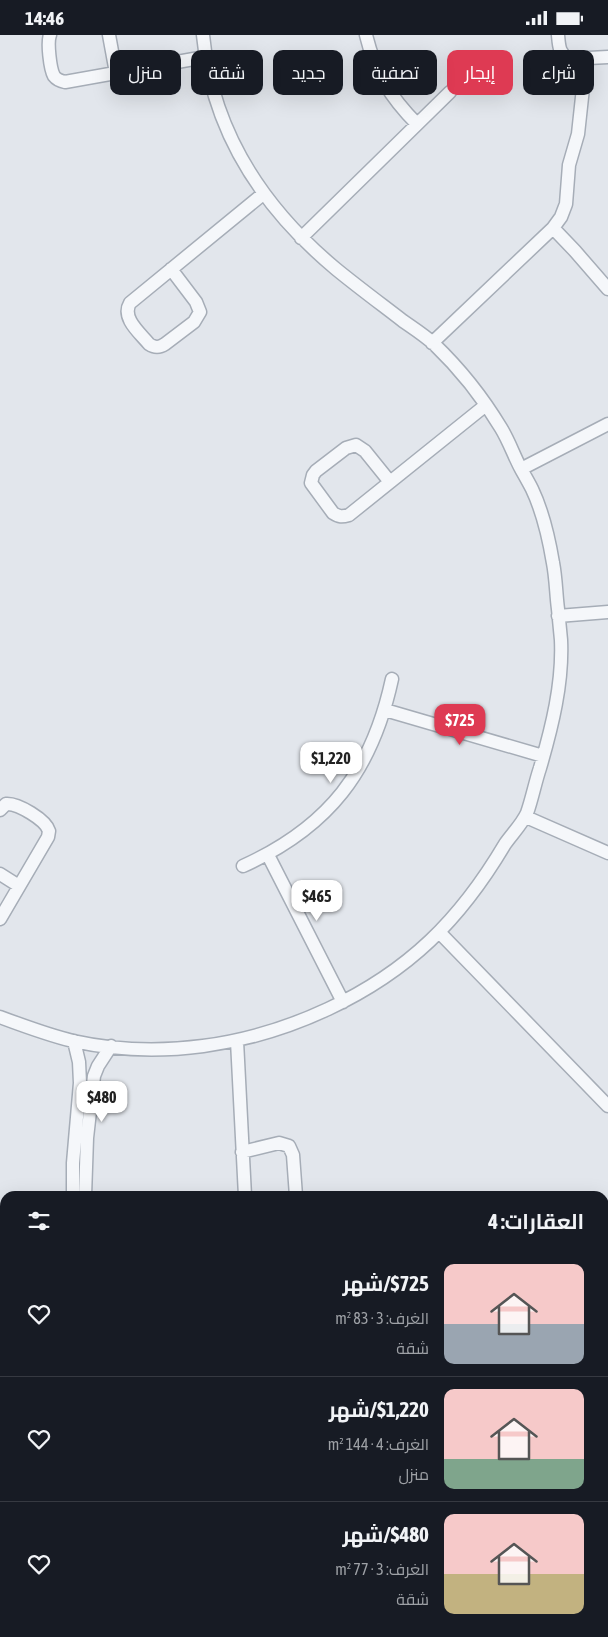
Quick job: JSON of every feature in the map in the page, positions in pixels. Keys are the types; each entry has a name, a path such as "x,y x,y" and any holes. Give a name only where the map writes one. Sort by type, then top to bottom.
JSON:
{"street":[{"path":"50,35 48,42 55,78 65,82 110,74"},
{"path":"109,35 112,50"},
{"path":"203,35 204,50"},
{"path":"366,35 373,61 384,84 399,106 417,124"},
{"path":"558,35 560,51 569,59 608,57"},
{"path":"0,1017 74,1041 142,1049 174,1048 237,1041 290,1025 342,1002 377,982 410,959 440,933 466,903 526,817 553,719 559,681 561,642 554,565 534,492 503,431 461,373 432,343 335,269 302,238 263,194 243,163 227,129 215,95"},
{"path":"302,238 447,95"},
{"path":"432,343 552,228 560,217 566,204 569,165 578,134 582,95"},
{"path":"171,269 196,302 200,312 194,321 162,347 153,347 129,319 127,308 130,303 171,269 263,194"},
{"path":"552,228 576,251 608,289"},
{"path":"390,482 365,451 356,445 346,448 316,471 311,483 333,513 343,517 349,515 486,405"},
{"path":"521,469 608,424"},
{"path":"558,616 608,612"},
{"path":"243,866 268,855 300,835 328,809 347,787 372,746 385,710 392,679"},
{"path":"385,710 543,756"},
{"path":"0,810 6,804 15,805 44,821 48,825 49,831 48,837 0,919"},
{"path":"526,817 608,853"},
{"path":"268,855 342,1002"},
{"path":"0,874 19,886"},
{"path":"440,933 608,1106"},
{"path":"74,1041 84,1112 86,1146 85,1191"},
{"path":"237,1041 245,1191"},
{"path":"73,1191 73,1163 84,1112 98,1066 111,1046"},
{"path":"242,1152 279,1143 289,1145 293,1155 296,1191"}]}
